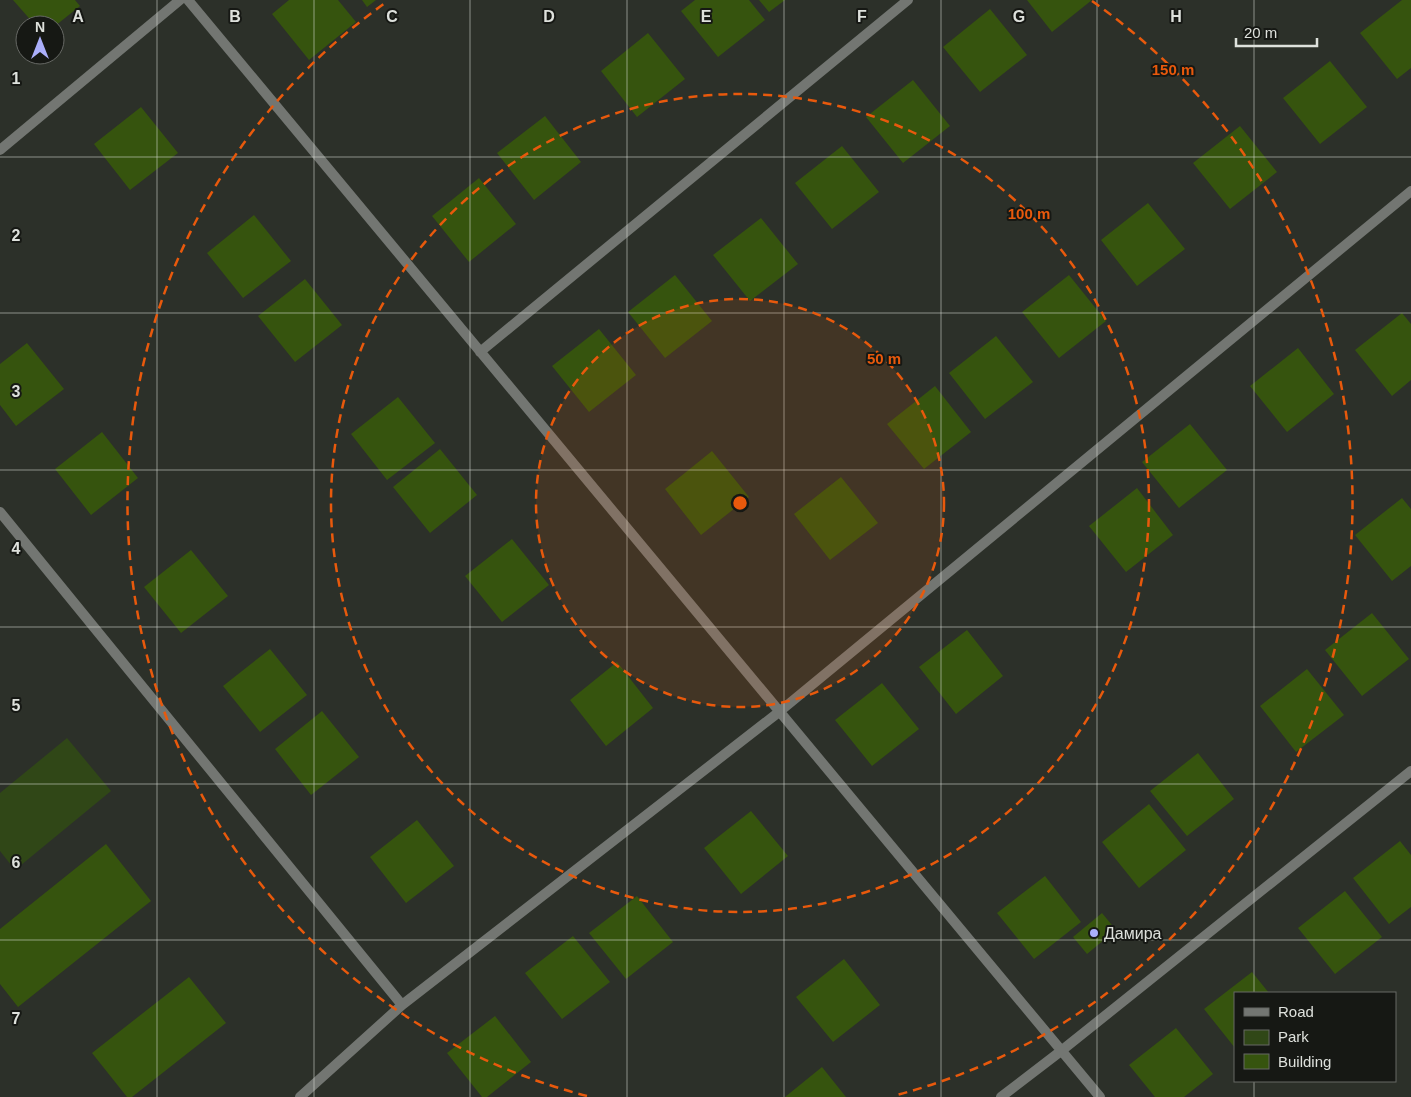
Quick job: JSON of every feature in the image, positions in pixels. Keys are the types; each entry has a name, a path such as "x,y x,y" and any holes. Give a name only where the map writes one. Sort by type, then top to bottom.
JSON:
{"street":[{"path":"0,150 180,0"},
{"path":"188,0 1100,1097"},
{"path":"480,352 908,0"},
{"path":"300,1097 402,1005 780,712 1411,191"},
{"path":"0,512 402,1005"},
{"path":"1000,1097 1061,1051 1411,771"}],"green space":[{"path":"67,738 111,791 15,870 0,851 0,793"}],"building":[{"path":"13,0 75,0 80,6 65,18 65,15 26,15"},
{"path":"289,0 338,0 356,22 309,60 272,14"},
{"path":"362,0 376,0 367,7"},
{"path":"695,0 749,0 765,20 718,57 681,11"},
{"path":"759,0 785,0 769,12"},
{"path":"1027,0 1092,0 1052,32"},
{"path":"1402,0 1411,0 1411,68 1397,79 1360,33"},
{"path":"990,9 1027,55 980,92 943,47"},
{"path":"648,33 685,79 637,117 601,71"},
{"path":"1330,61 1367,107 1320,144 1283,98"},
{"path":"913,80 950,126 903,163 866,117"},
{"path":"141,107 178,153 130,190 94,144"},
{"path":"545,116 581,162 534,200 497,153"},
{"path":"1240,126 1277,172 1230,209 1193,163"},
{"path":"842,146 879,192 832,229 795,183"},
{"path":"479,178 516,224 469,262 432,216"},
{"path":"1148,203 1185,249 1137,286 1101,240"},
{"path":"254,215 291,261 243,298 207,253"},
{"path":"761,218 798,264 750,301 713,255"},
{"path":"675,275 712,321 665,358 628,312"},
{"path":"1069,275 1106,321 1059,358 1022,312"},
{"path":"305,279 342,325 295,362 258,316"},
{"path":"1402,313 1411,324 1411,380 1392,396 1355,350"},
{"path":"599,329 636,375 589,412 552,366"},
{"path":"996,336 1033,382 985,419 949,373"},
{"path":"27,343 64,389 16,426 0,405 0,364"},
{"path":"1298,348 1334,394 1287,432 1250,386"},
{"path":"935,386 971,432 924,469 887,424"},
{"path":"398,397 435,443 387,480 351,434"},
{"path":"1190,424 1227,470 1179,508 1142,462"},
{"path":"102,432 138,478 91,515 55,469"},
{"path":"440,449 477,495 430,533 393,487"},
{"path":"712,451 749,497 701,535 665,489"},
{"path":"841,477 878,523 830,560 794,514"},
{"path":"1137,488 1173,535 1126,572 1089,526"},
{"path":"1402,498 1411,509 1411,566 1392,581 1355,535"},
{"path":"512,539 549,585 502,622 465,576"},
{"path":"191,550 228,596 181,633 144,587"},
{"path":"1372,613 1409,659 1362,696 1325,650"},
{"path":"967,630 1003,676 956,714 919,667"},
{"path":"270,649 307,695 260,732 223,686"},
{"path":"617,662 653,708 606,746 570,700"},
{"path":"1307,669 1344,715 1296,752 1260,706"},
{"path":"882,683 919,729 872,766 835,720"},
{"path":"322,711 359,757 311,795 275,749"},
{"path":"1198,753 1234,799 1187,836 1150,791"},
{"path":"1149,804 1186,850 1139,888 1102,842"},
{"path":"751,811 788,856 741,894 704,848"},
{"path":"417,820 454,866 406,903 370,857"},
{"path":"1400,841 1411,855 1411,907 1389,924 1353,878"},
{"path":"106,844 151,901 18,1007 0,984 0,929"},
{"path":"1045,876 1081,922 1034,959 997,913"},
{"path":"1345,891 1382,937 1335,974 1298,928"},
{"path":"637,896 673,942 626,979 589,933"},
{"path":"1102,913 1116,930 1087,954 1073,937"},
{"path":"573,936 610,982 562,1019 525,973"},
{"path":"844,959 880,1005 833,1042 796,997"},
{"path":"1252,972 1268,992 1234,992 1234,1047 1204,1009"},
{"path":"189,977 226,1023 132,1097 127,1097 92,1053"},
{"path":"495,1016 531,1062 487,1097 482,1097 447,1053"},
{"path":"1176,1028 1213,1074 1184,1097 1155,1097 1129,1065"},
{"path":"822,1067 846,1097 785,1097"}],"place":[{"name":"Дамира","path":"1094,933"}]}
